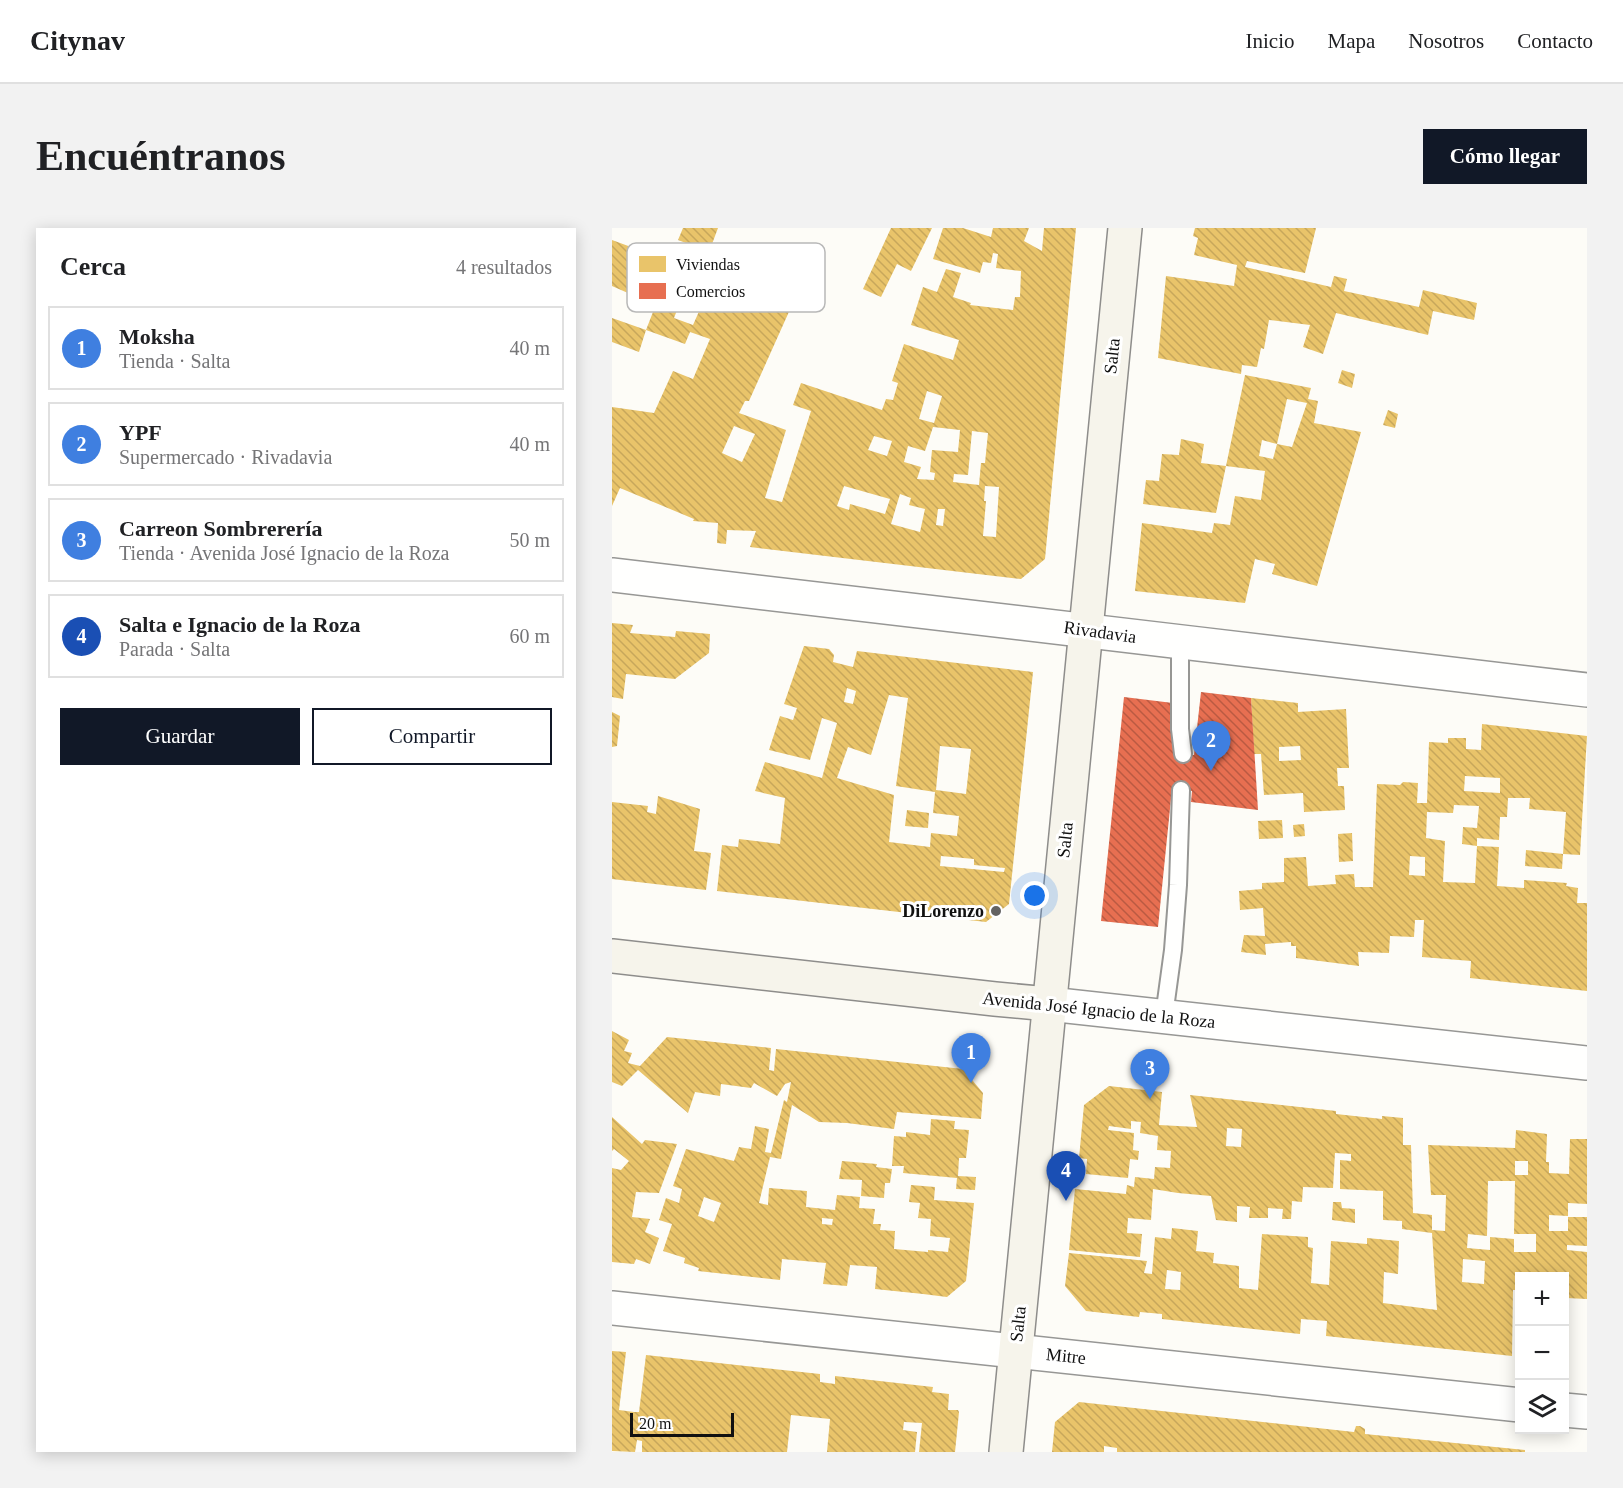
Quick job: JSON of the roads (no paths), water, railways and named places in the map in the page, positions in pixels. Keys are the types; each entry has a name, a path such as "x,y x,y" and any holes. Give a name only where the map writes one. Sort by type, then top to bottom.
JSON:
{"main road":[{"name":"Salta","path":"1006,1452 1125,228"},
{"name":"Avenida José Ignacio de la Roza","path":"612,956 1049,1004"}],"street":[{"name":"Rivadavia","path":"612,575 1043,624 1085,631 1587,690"},
{"name":"Avenida José Ignacio de la Roza","path":"1049,1004 1587,1063"},
{"name":"Mitre","path":"612,1308 1515,1404"},
{"path":"1569,1410 1587,1412"}],"lane":[{"path":"1180,642 1180,729 1183,754"},
{"path":"1164,1016 1173,950 1178,885 1181,790"}],"place":[{"name":"YPF","path":"1211,771"},
{"name":"DiLorenzo","path":"996,911"},
{"name":"Moksha","path":"971,1083"},
{"name":"Carreon Sombrerería","path":"1150,1099"},
{"name":"Salta e Ignacio de la Roza","path":"1066,1201"}]}
